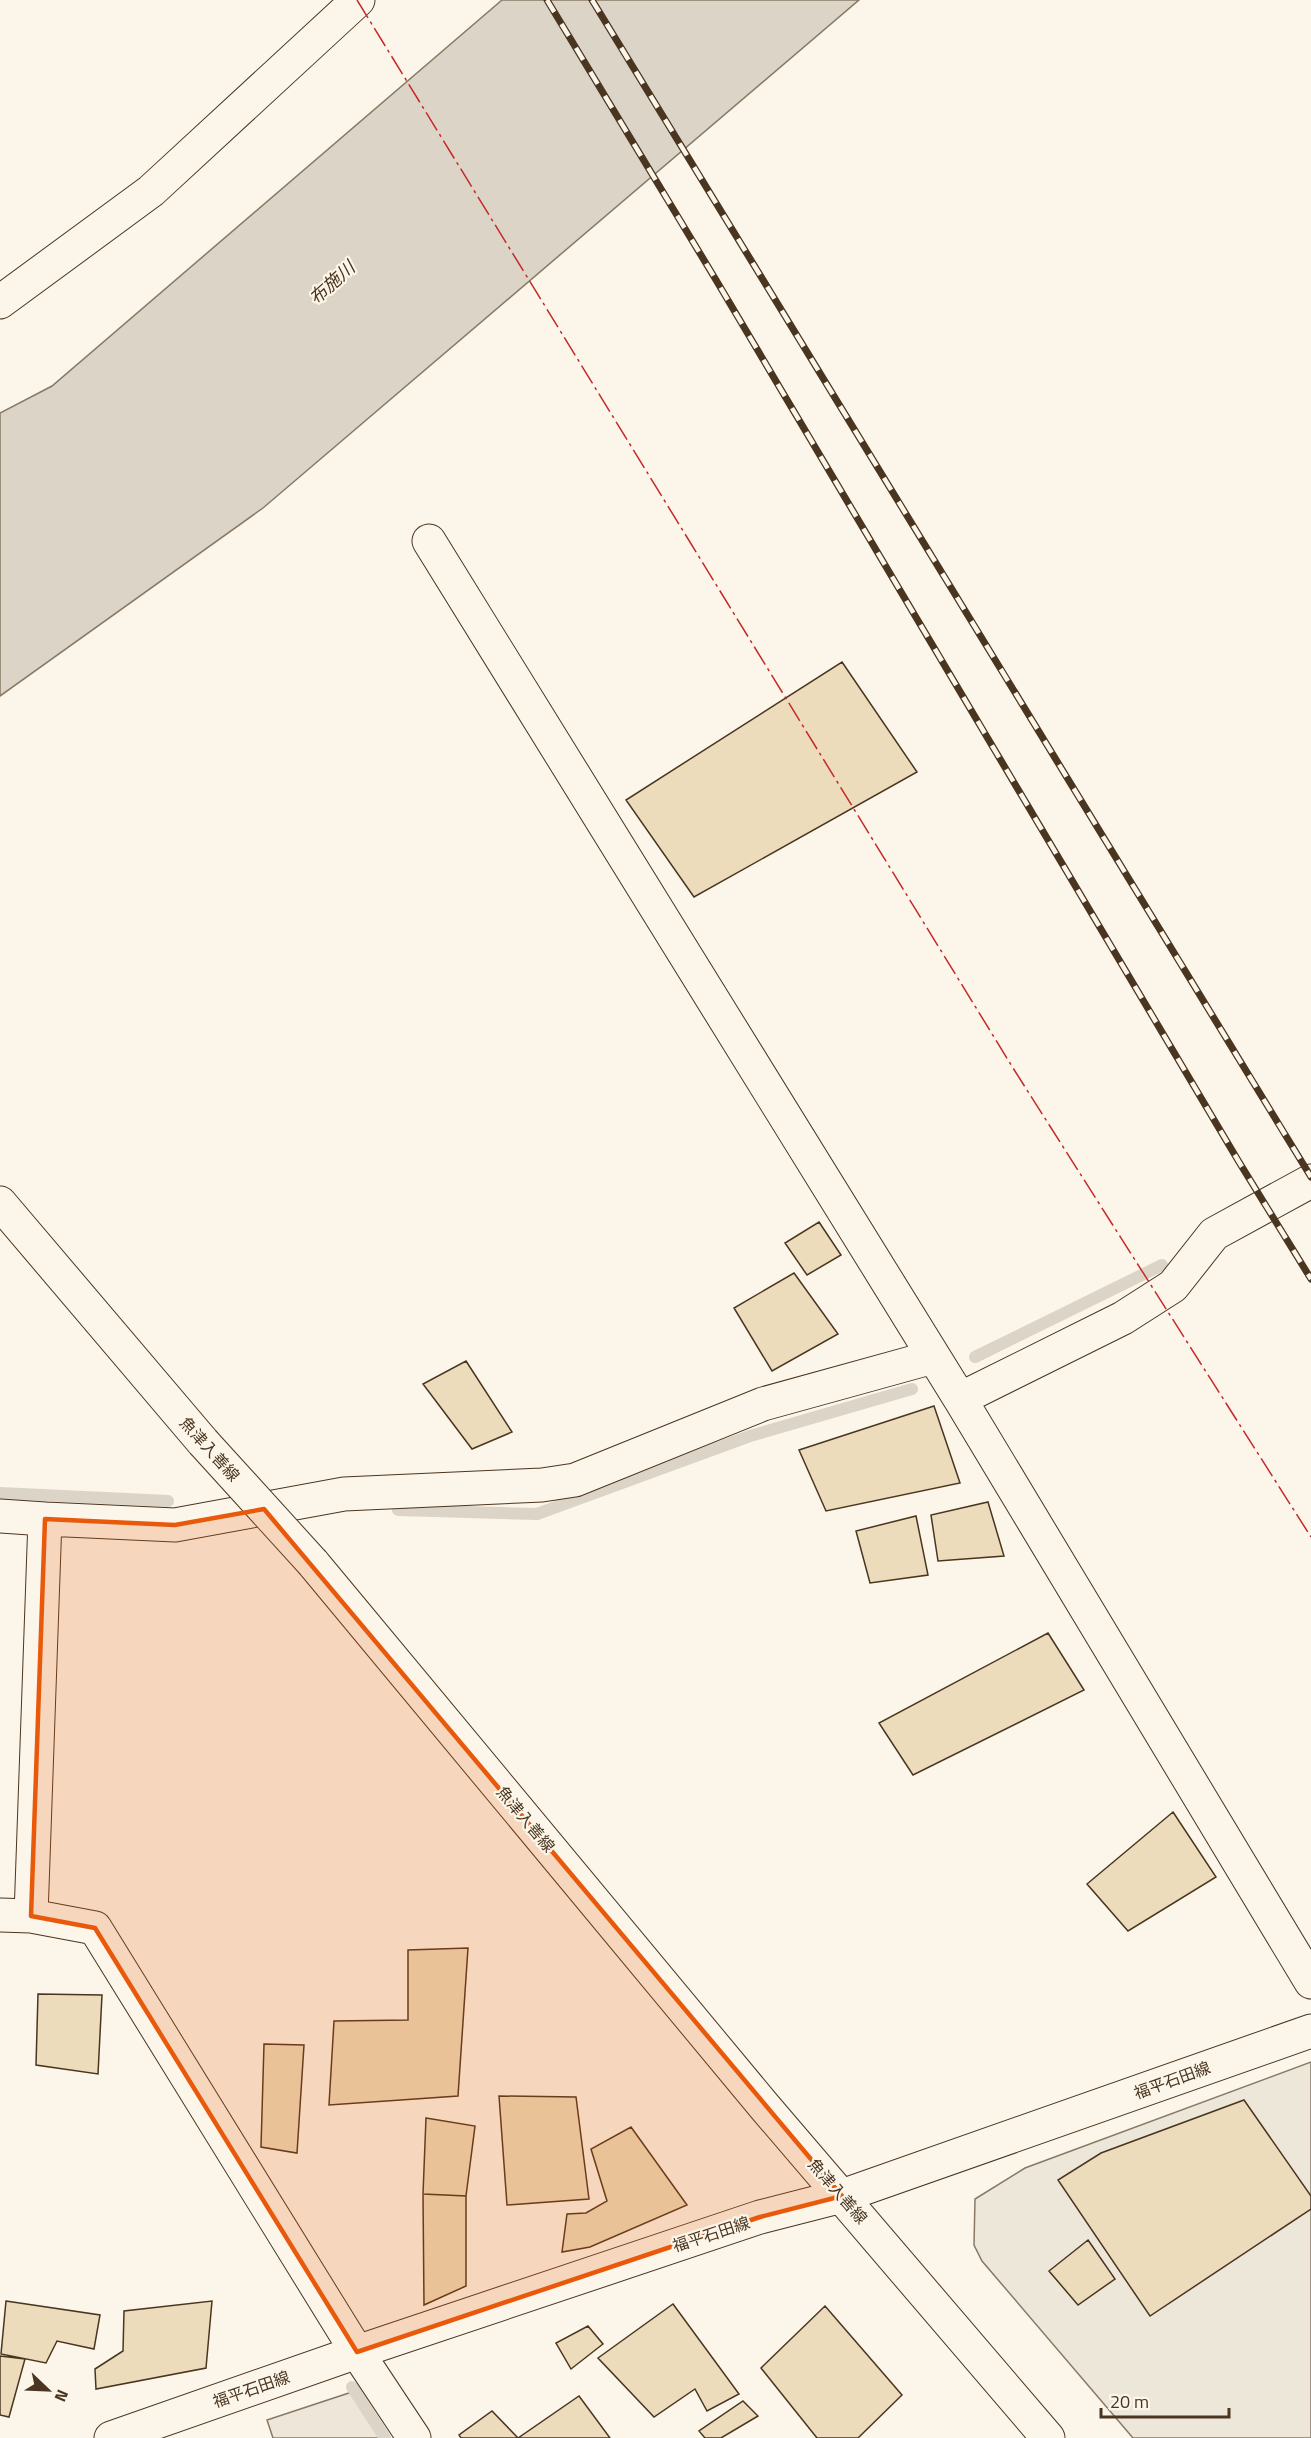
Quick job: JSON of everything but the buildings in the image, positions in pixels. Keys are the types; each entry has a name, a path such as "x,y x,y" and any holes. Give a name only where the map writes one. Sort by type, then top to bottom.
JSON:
{"street":[{"path":"0,302 151,191 358,0"},
{"path":"429,541 960,1399 1311,1982"},
{"path":"960,1399 1123,1318 1173,1286 1214,1234 1311,1181"},
{"name":"魚津入善線","path":"0,1203 203,1442 313,1563 764,2106 1048,2438"},
{"path":"0,1516 175,1525 344,1494 542,1485 575,1480 764,1404 933,1357"},
{"path":"45,1519 15,1916 95,1928 357,2352 414,2438"},
{"name":"福平石田線","path":"111,2438 357,2352 760,2217 842,2196 1311,2031"}],"highlighted area":[{"path":"264,1509 842,2196 760,2217 357,2352 95,1928 31,1916 45,1519 175,1525"}],"shaded area":[{"path":"1311,2062 1311,2438 1133,2438 982,2261 974,2245 975,2199 1025,2168"},
{"path":"352,2392 382,2438 273,2438 267,2420"}],"water":[{"name":"布施川","path":"502,0 859,0 263,508 0,696 0,413 52,386"}],"waterway":[{"path":"975,1357 1162,1265"},
{"path":"398,1510 537,1514 750,1436 912,1389"},
{"path":"0,1493 168,1501"},
{"path":"352,2387 385,2438"}],"railway":[{"path":"547,0 716,280 1239,1162 1311,1279"},
{"path":"592,0 1311,1177"}],"power":[{"path":"357,0 1013,1068 1311,1537"}]}
